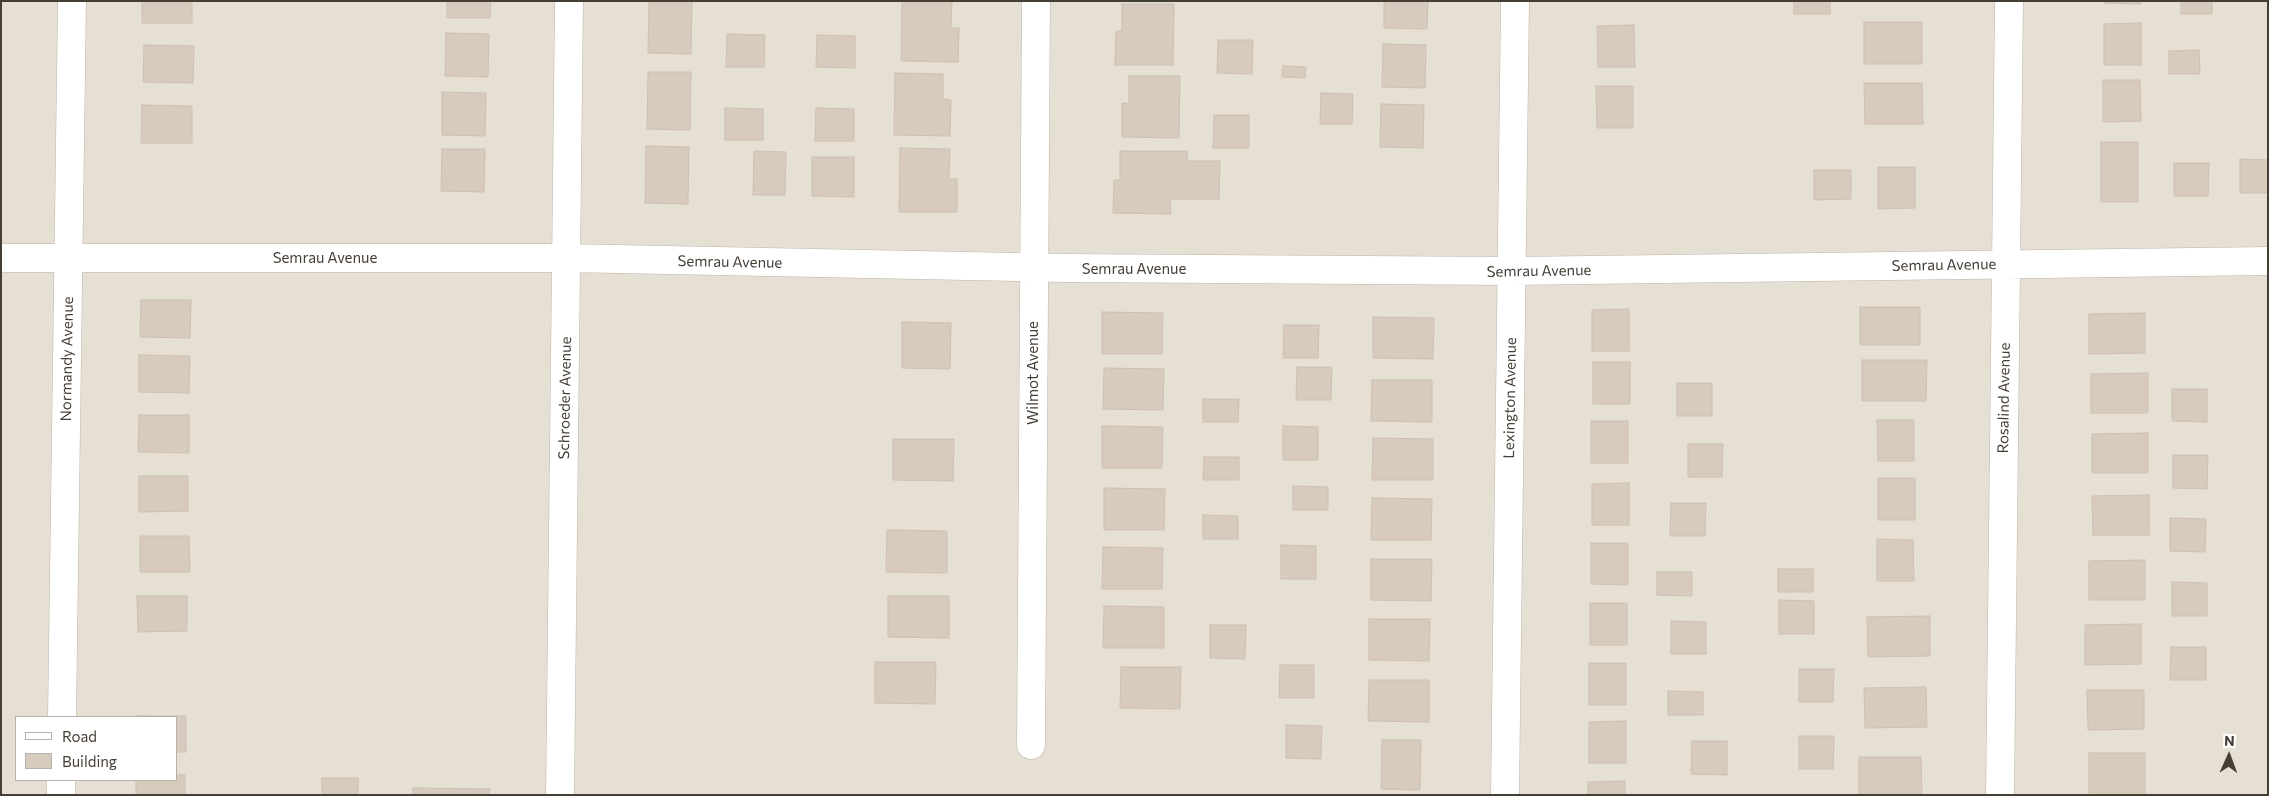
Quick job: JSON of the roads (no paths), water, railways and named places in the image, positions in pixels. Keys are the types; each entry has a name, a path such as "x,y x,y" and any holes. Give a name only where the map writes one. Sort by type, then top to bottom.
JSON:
{"street":[{"name":"Normandy Avenue","path":"62,716 72,1"},
{"name":"Schroeder Avenue","path":"560,795 569,1"},
{"name":"Wilmot Avenue","path":"1031,745 1036,1"},
{"name":"Lexington Avenue","path":"1505,795 1515,1"},
{"name":"Rosalind Avenue","path":"2000,795 2009,1"},
{"name":"Semrau Avenue","path":"1,258 567,258 1033,268 1512,271 2268,261"},
{"path":"61,795 62,781"}]}
